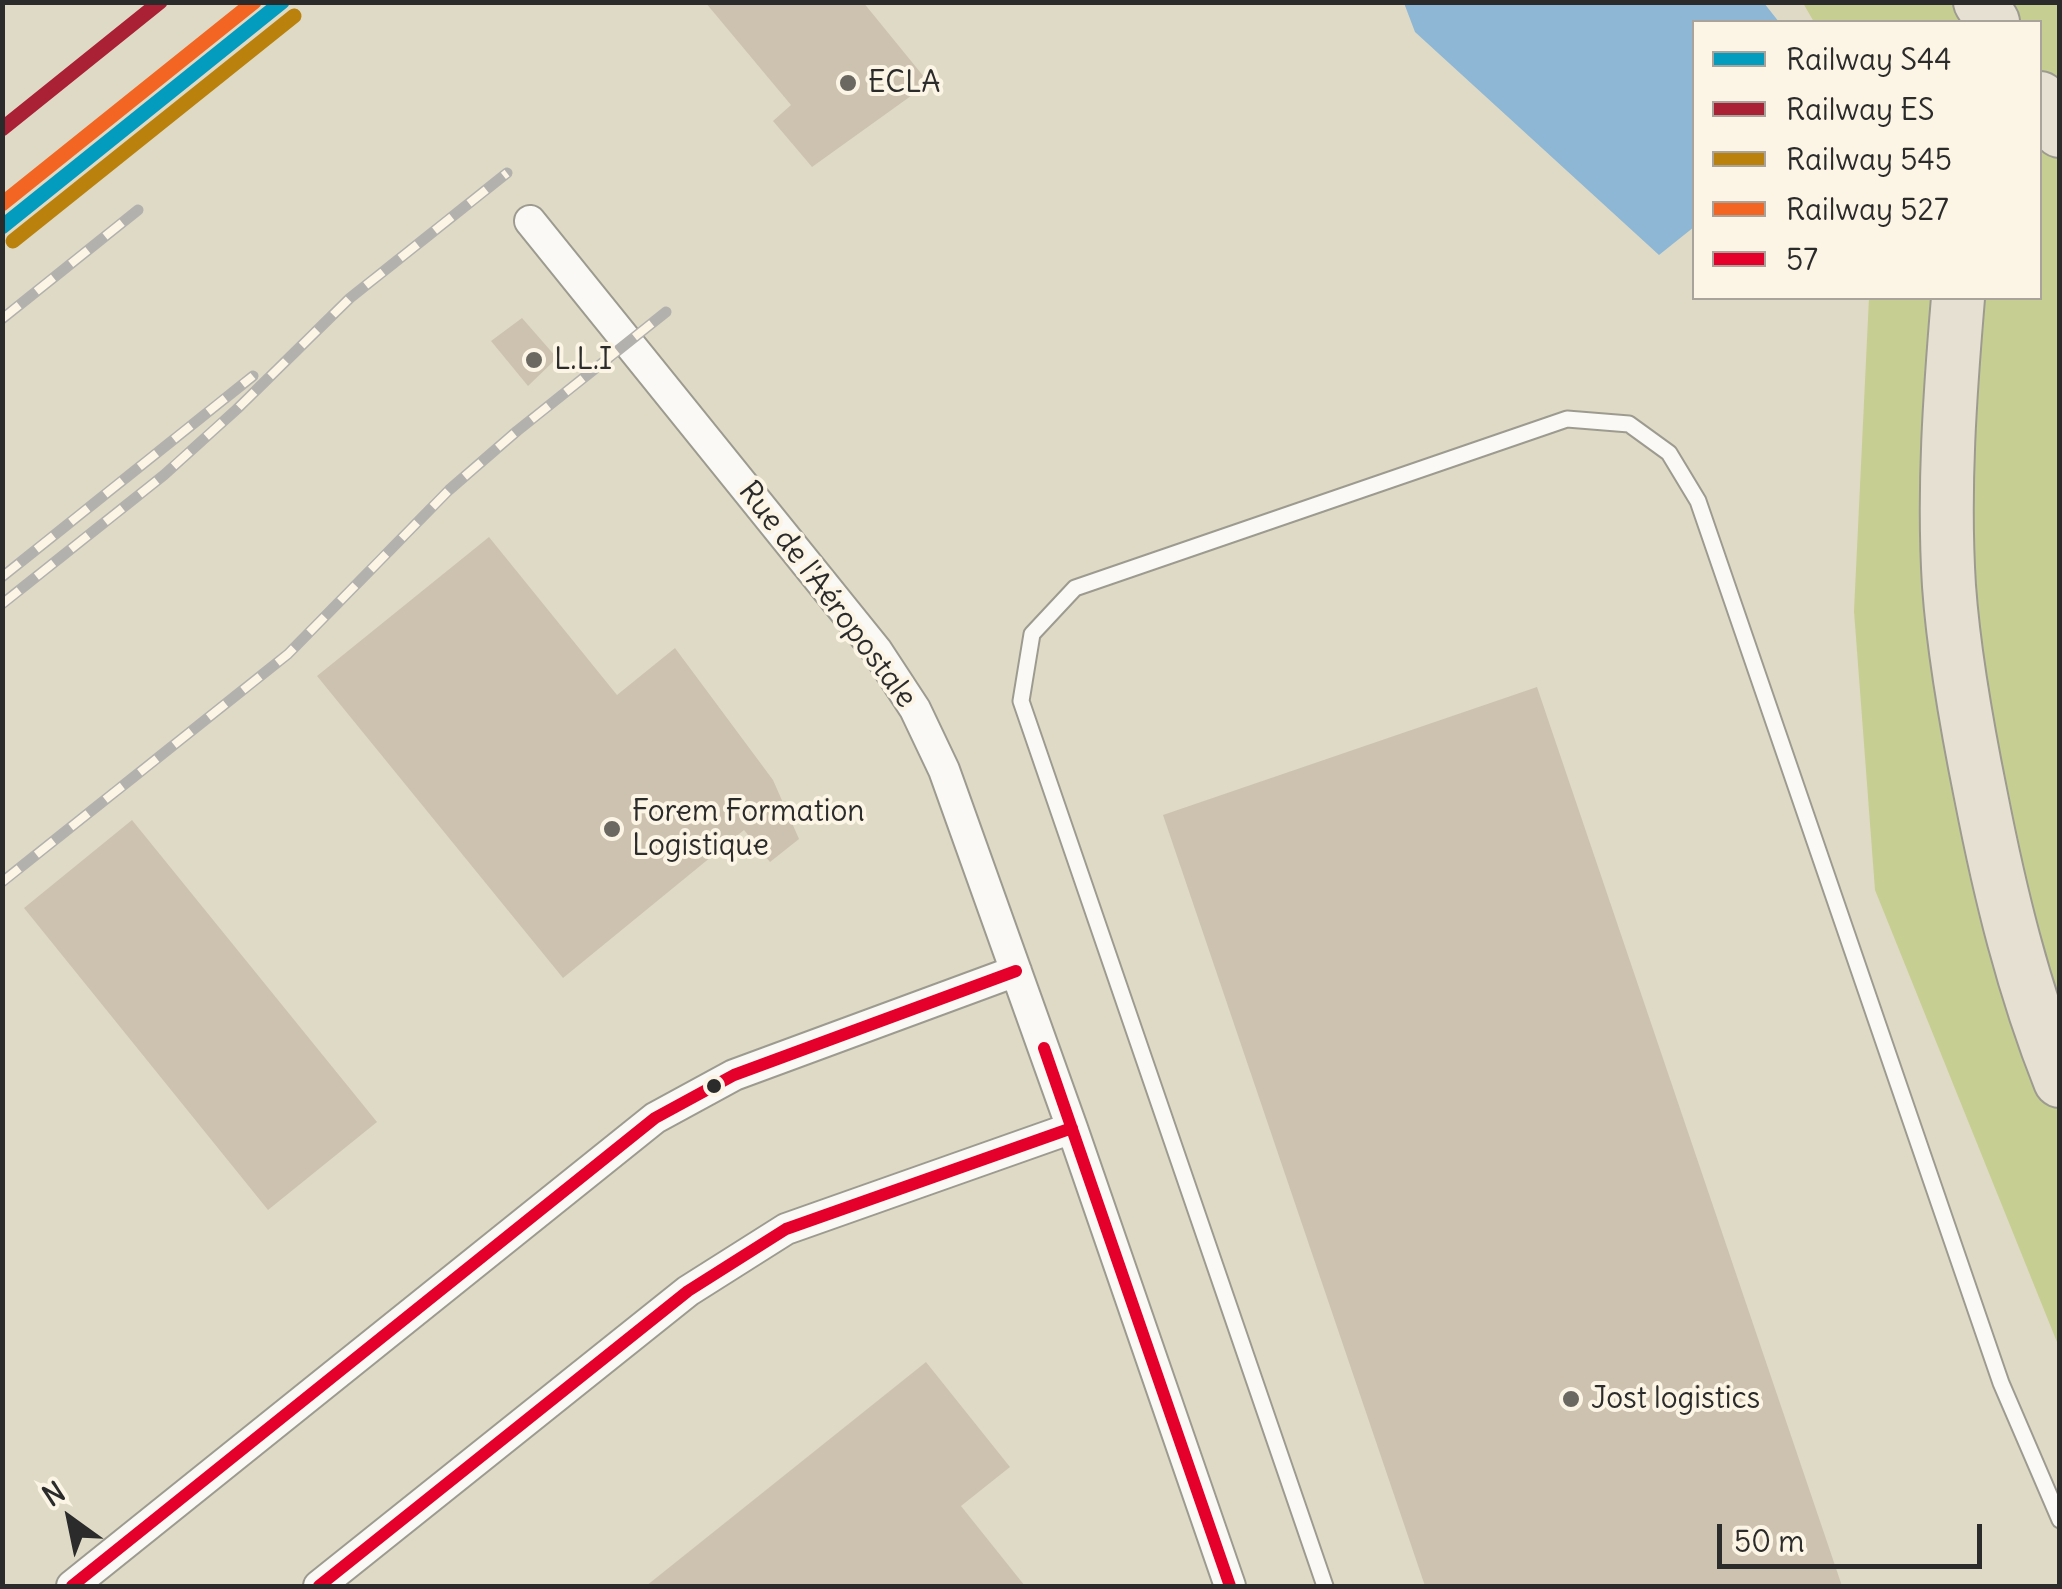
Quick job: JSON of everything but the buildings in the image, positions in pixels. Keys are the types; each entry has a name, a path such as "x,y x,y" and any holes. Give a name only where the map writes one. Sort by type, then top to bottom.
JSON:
{"highway":[{"path":"2042,101 2060,131"},
{"path":"1958,300 1949,412 1949,586 1968,733 2001,895 2038,1025 2060,1081"}],"street":[{"name":"Rue de l'Aéropostale","path":"530,222 877,651 906,694 944,770 1230,1586"},
{"path":"72,1586 655,1118 734,1075 1016,971"},
{"path":"318,1586 688,1291 786,1229 1072,1128"}],"lane":[{"path":"1326,1586 1020,701 1032,634 1075,588 1567,419 1629,424 1669,453 1698,502 2002,1382 2060,1520"}],"green space":[{"path":"1803,3 2059,3 2059,1347 1875,890 1854,611 1869,300 2042,300 2042,20 1813,20"}],"water":[{"path":"1404,3 1764,3 1777,20 1692,20 1692,229 1659,255 1415,32"}],"railway":[{"path":"2,604 164,475 350,298 507,173"},
{"path":"2,319 138,210"},
{"path":"2,882 288,654 449,490 666,312"},
{"path":"2,577 253,376"}],"rail line":[{"name":"ES","path":"2,129 160,2"},
{"name":"527","path":"2,204 254,2"},
{"name":"S44","path":"2,227 282,2"},
{"name":"545","path":"13,241 294,16"}],"transit line":[{"name":"57","path":"72,1586 655,1118 734,1075 1016,971"},
{"name":"57","path":"1044,1048 1230,1586"},
{"name":"57","path":"319,1586 688,1291 786,1229 1072,1128"}],"place":[{"name":"ECLA","path":"848,83"},
{"name":"L.L.I","path":"534,360"},
{"name":"Forem Formation Logistique","path":"612,829"},
{"name":"Jost logistics","path":"1571,1399"}]}
